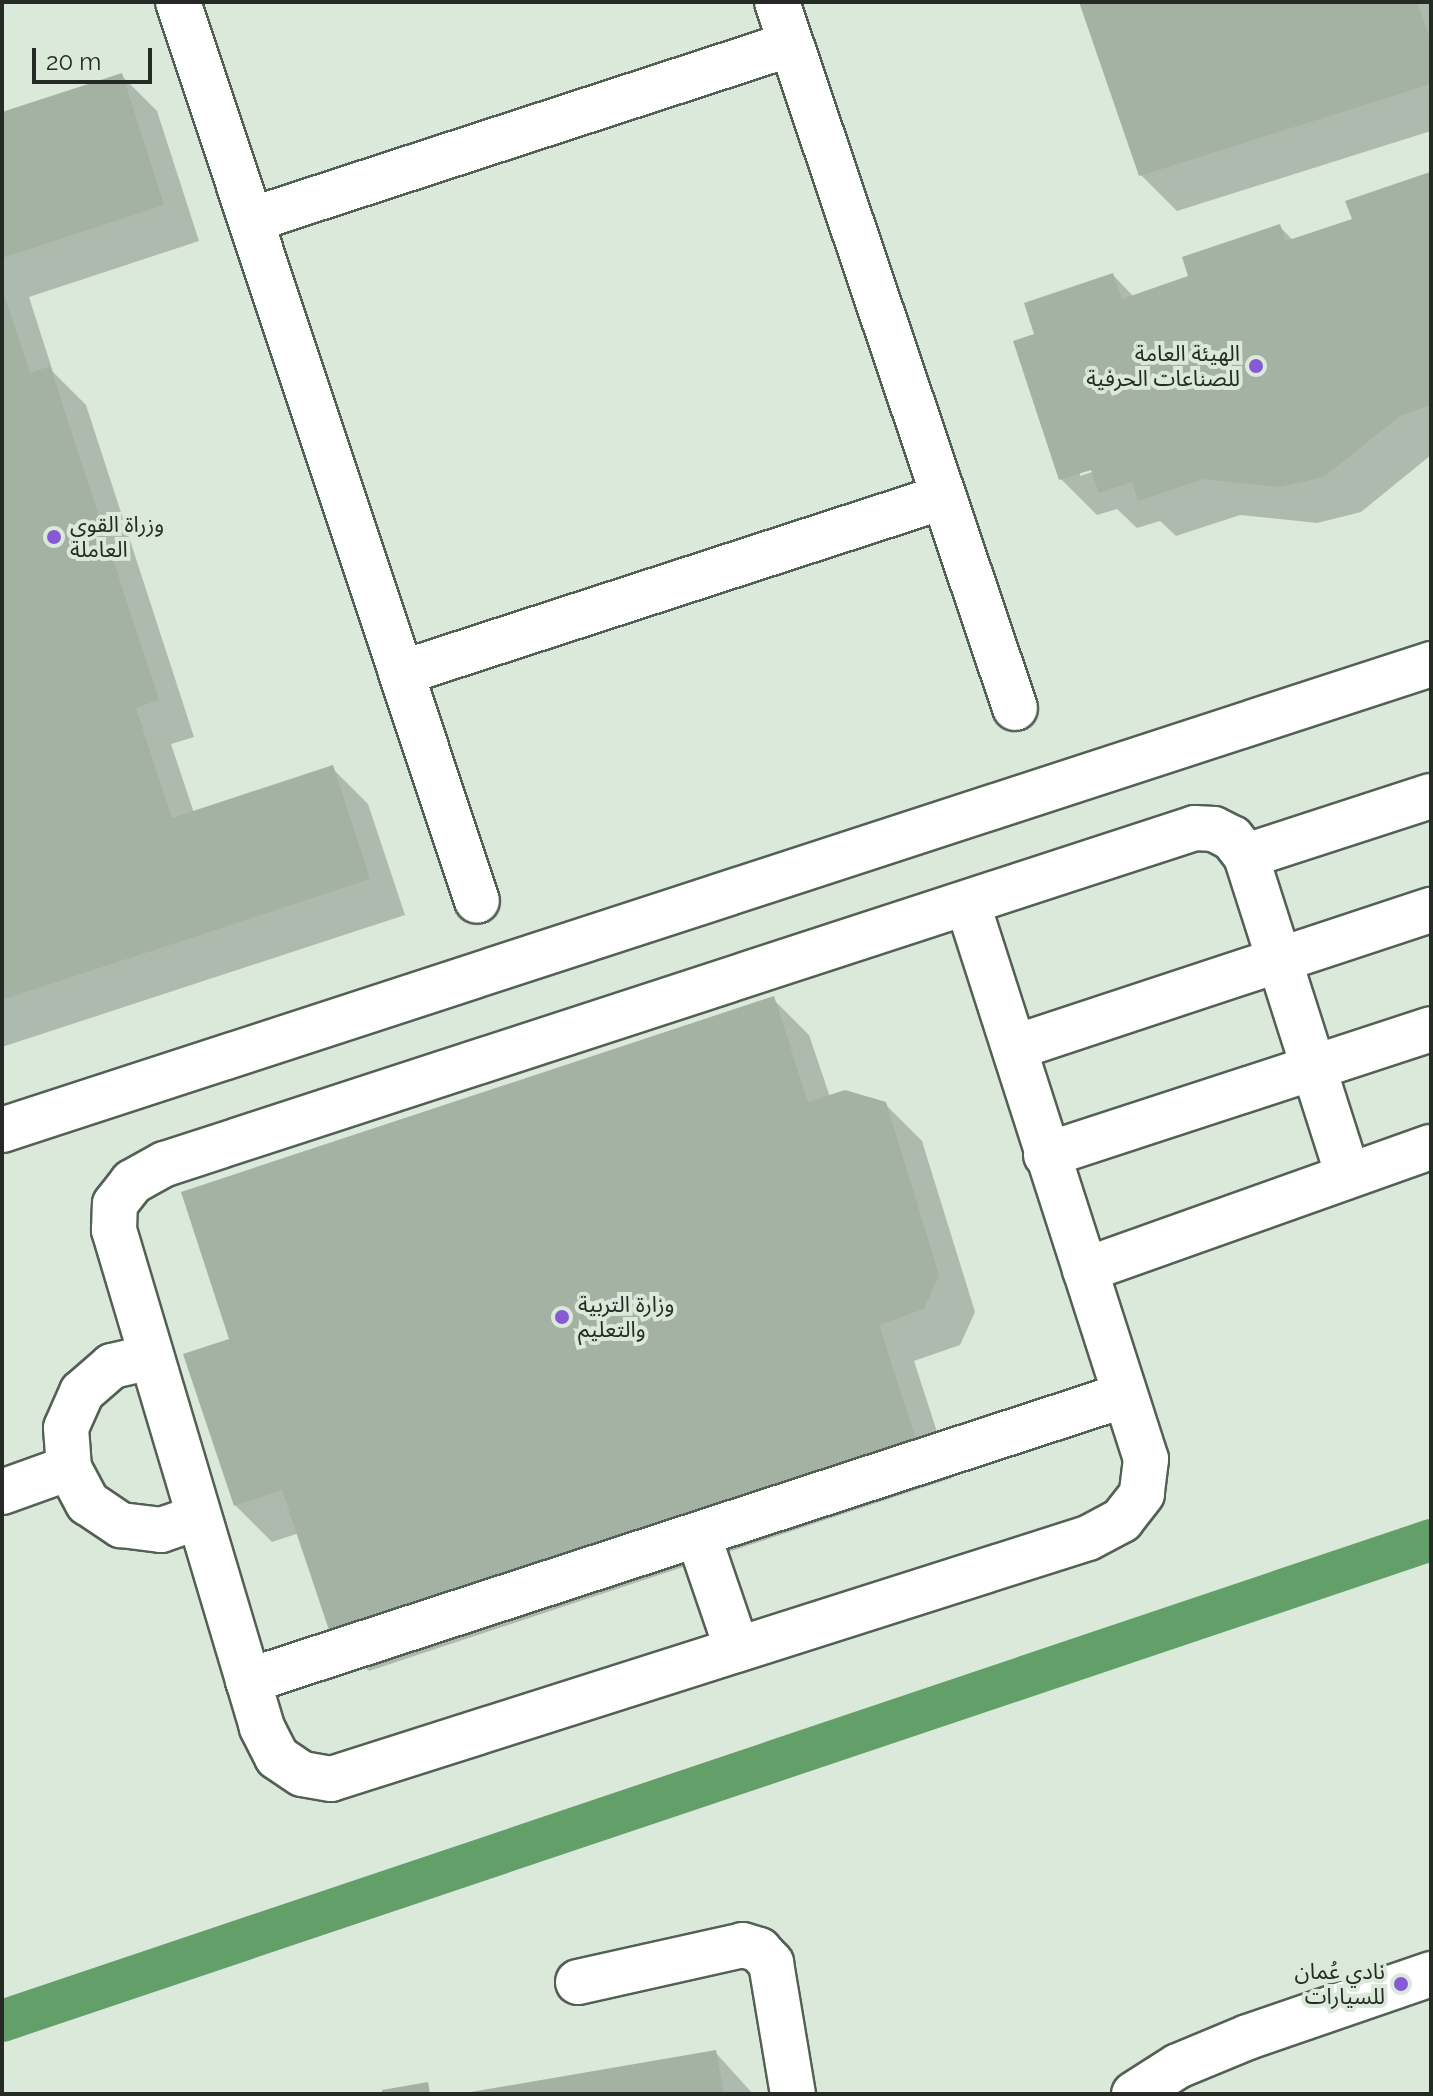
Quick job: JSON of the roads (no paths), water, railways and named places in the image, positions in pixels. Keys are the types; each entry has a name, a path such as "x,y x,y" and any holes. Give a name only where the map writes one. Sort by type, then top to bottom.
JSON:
{"lane":[{"path":"178,2 477,901"},
{"path":"777,2 1015,708"},
{"path":"251,220 791,44"},
{"path":"401,673 943,497"},
{"path":"2,1130 1431,664"},
{"path":"1246,856 1431,796"},
{"path":"968,905 1146,1459 1142,1494 1122,1520 1088,1538 331,1779 302,1774 277,1757 248,1681 114,1230 115,1204 132,1182 165,1164 968,905 1195,828 1214,829 1232,838 1246,856 1348,1175"},
{"path":"1016,1047 1431,910"},
{"path":"1046,1155 1431,1029"},
{"path":"1085,1270 1431,1147"},
{"path":"151,1357 112,1366 82,1392 66,1428 69,1468 88,1503 121,1525 161,1530 198,1517"},
{"path":"248,1681 1125,1395"},
{"path":"2,1492 69,1468"},
{"path":"698,1535 737,1649"},
{"path":"578,1982 743,1945 759,1950 771,1963 793,2094"},
{"path":"1134,2094 1178,2066 1248,2037 1431,1974"}],"waterway":[{"path":"2,2021 1431,1540"}],"place":[{"name":"الهيئة العامة للصناعات الحرفية","path":"1256,366"},
{"name":"وزراة القوى العاملة","path":"54,537"},
{"name":"وزارة التربية والتعليم","path":"562,1317"},
{"name":"نادي عُمان للسيارات","path":"1401,1984"}]}
